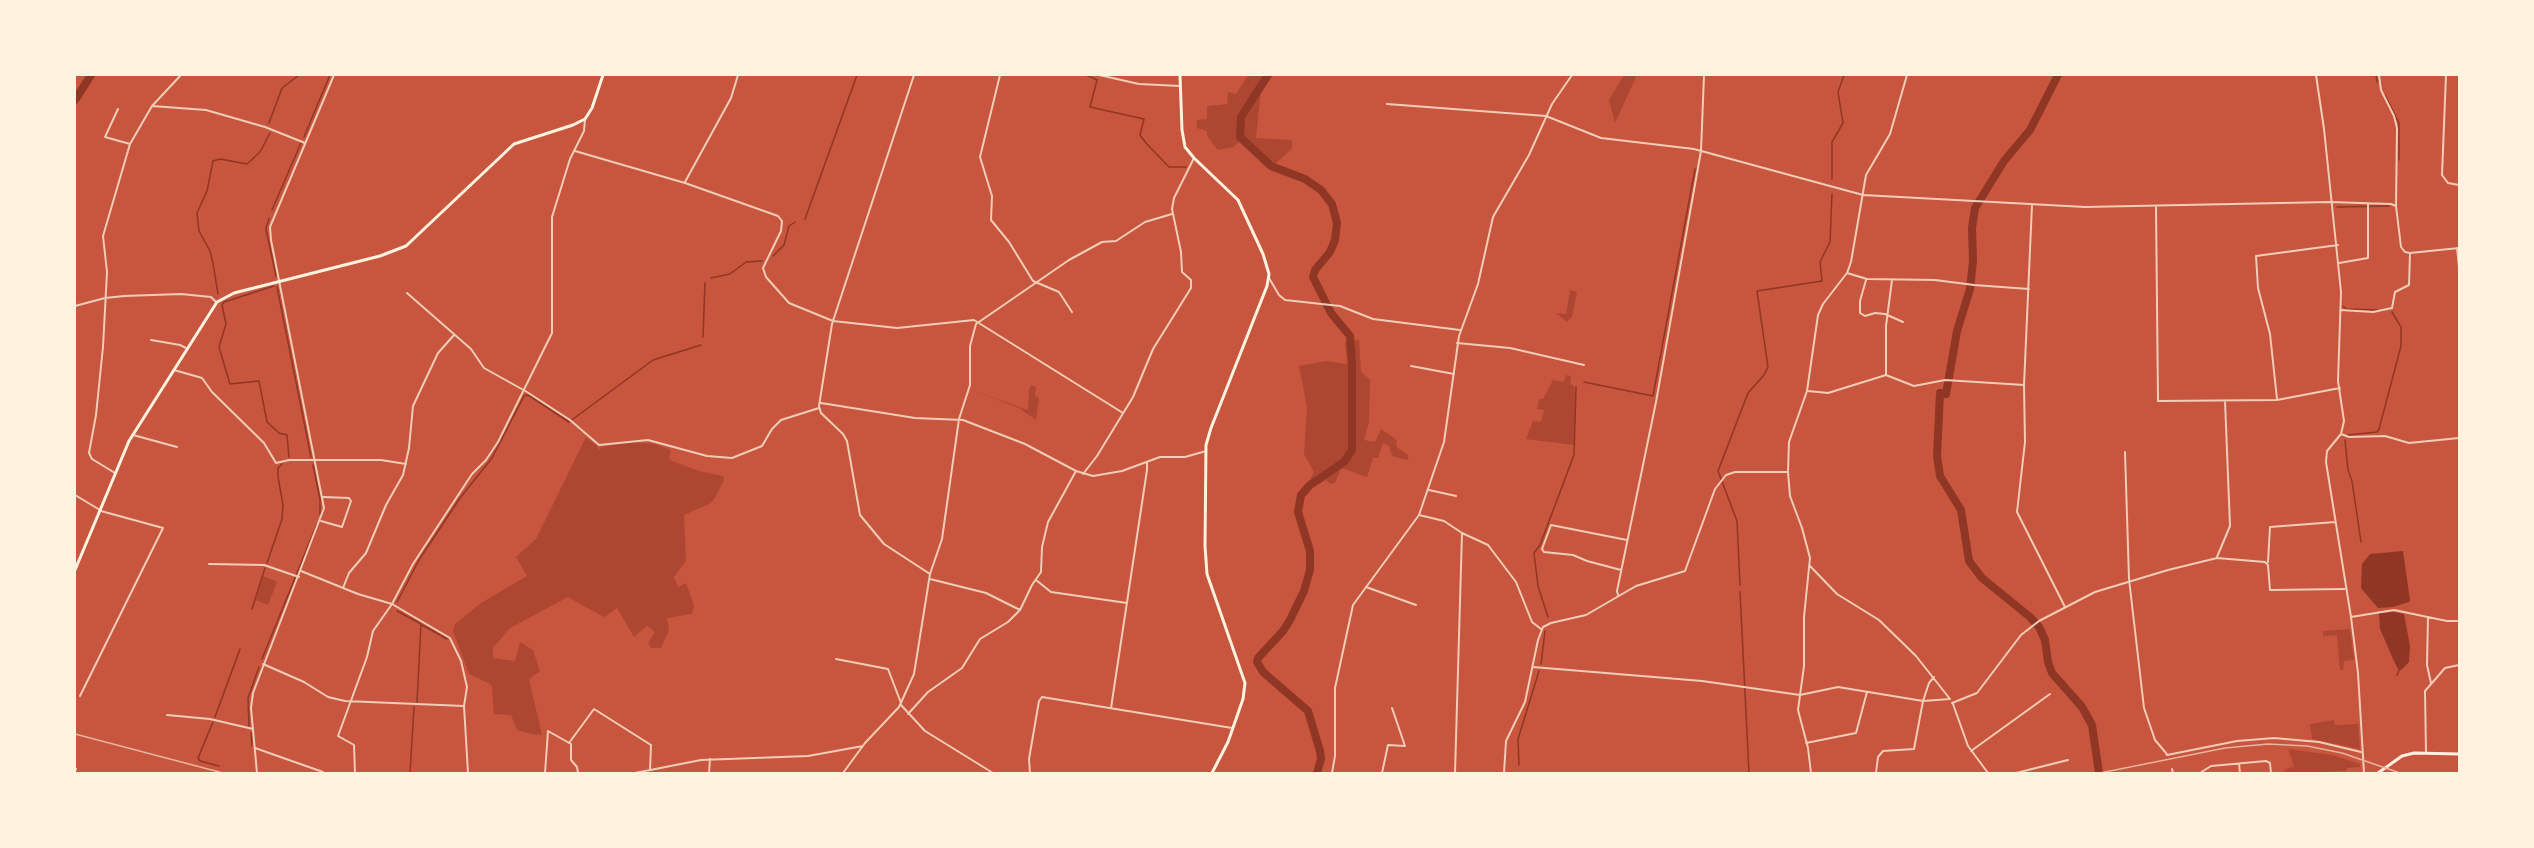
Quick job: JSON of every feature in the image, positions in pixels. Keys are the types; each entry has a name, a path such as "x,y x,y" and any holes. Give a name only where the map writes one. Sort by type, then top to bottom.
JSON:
{"main road":[{"path":"75,570 133,435 216,302 229,294 401,248 422,233 514,144 573,126 585,119 592,108 603,75"},
{"path":"1180,75 1183,139 1194,158 1238,200 1265,259 1269,278 1211,428 1206,451 1207,574 1245,679 1245,691 1212,773"},
{"path":"2378,773 2402,756 2414,753 2459,754"}],"street":[{"path":"115,473 92,459 89,453 96,415 105,298 107,266 103,236 130,144 152,106 181,75"},
{"path":"257,773 252,697 263,664 321,521 324,507 270,227 334,75"},
{"path":"685,183 731,98 738,75"},
{"path":"819,408 833,321 914,75"},
{"path":"1000,75 980,160 992,196 991,220 1009,242 1035,284 1059,292 1072,312"},
{"path":"1099,75 1139,84 1180,86"},
{"path":"1332,773 1335,756 1335,688 1353,608 1419,515 1445,436 1457,343 1479,281 1495,211 1528,155 1546,116 1572,75"},
{"path":"1618,595 1621,570 1656,402 1701,151 1704,75"},
{"path":"1811,773 1799,715 1804,666 1804,617 1810,566 1802,528 1790,496 1788,472 1790,436 1807,391 1818,315 1823,304 1847,273 1869,166 1890,134 1907,75"},
{"path":"2316,75 2338,245 2341,310 2338,365 2344,414 2341,434 2329,447 2326,456 2358,673 2364,773"},
{"path":"2379,75 2380,90 2394,116 2397,128 2396,206 2401,247 2405,252 2410,253 2458,248 2459,267"},
{"path":"2446,75 2442,175 2449,183 2459,185"},
{"path":"1387,104 1546,116 1601,138 1701,151 1863,195 2032,206 2332,202 2396,206"},
{"path":"152,106 206,110 265,127 305,142"},
{"path":"118,109 105,137 130,144"},
{"path":"355,773 354,745 338,736 368,657 373,631 392,604 413,564 472,474 490,455 552,333 552,217 574,151 584,131 585,119"},
{"path":"574,151 685,183 759,208 781,218 779,238 763,268 766,277 786,302 833,321 908,328 967,320 978,322 1123,413"},
{"path":"1083,474 1139,386 1153,349 1191,288 1191,280 1182,272 1181,252 1172,214 1174,198 1194,158"},
{"path":"2339,263 2368,258 2368,204"},
{"path":"2032,206 2024,385 2025,442 2017,512 2066,607"},
{"path":"2156,206 2158,402 2277,400 2340,388"},
{"path":"843,773 863,746 901,704 914,674 929,576 942,539 958,419 970,385 970,346 978,322 1069,260 1102,242 1116,241 1140,224 1172,214"},
{"path":"2277,400 2271,334 2258,288 2256,256 2338,245"},
{"path":"2341,310 2373,312 2392,308 2395,292 2409,285 2410,253"},
{"path":"1847,273 1867,279 1947,280 1974,285 2029,289"},
{"path":"1269,278 1283,299 1352,309 1373,320 1461,330"},
{"path":"1867,279 1860,302 1860,313 1864,316 1875,313 1885,314 1887,317 1903,322"},
{"path":"1886,375 1887,317 1892,280"},
{"path":"407,293 471,349 484,368 570,420 599,446 648,440 707,456 728,458 742,455 762,446 772,429 786,417 819,408"},
{"path":"75,306 105,298 181,294 211,297 216,302"},
{"path":"2459,322 2459,331"},
{"path":"343,588 350,573 366,553 406,465 413,406 438,353 454,335"},
{"path":"152,340 180,345 187,349"},
{"path":"1457,343 1510,348 1584,366"},
{"path":"1411,366 1454,374"},
{"path":"174,370 202,378 212,392 264,443 276,463 290,460 381,460 406,465"},
{"path":"1807,391 1828,393 1886,375 1914,386 1945,381 2024,385"},
{"path":"2217,558 2230,526 2225,401"},
{"path":"820,403 918,418 958,419 1024,444 1083,474 1103,476 1160,457 1185,457 1206,451"},
{"path":"819,408 847,441 860,515 884,544 929,576 986,593 1020,610"},
{"path":"2341,434 2349,437 2382,436 2409,443 2459,438"},
{"path":"133,435 177,447"},
{"path":"2125,452 2129,582 2144,708 2155,740 2167,755 2236,741 2274,738 2319,742 2362,753"},
{"path":"1111,708 1147,462"},
{"path":"908,714 928,692 962,668 980,639 1011,620 1020,610 1042,568 1042,547 1048,522 1076,471"},
{"path":"1504,773 1506,741 1525,702 1542,629 1551,623 1596,611 1618,595 1641,584 1685,571 1715,489 1726,475 1735,472 1788,472"},
{"path":"1429,490 1456,496"},
{"path":"75,495 100,510 163,528 80,696"},
{"path":"321,521 342,527 351,501 349,498 323,497"},
{"path":"1419,515 1444,521 1462,533 1485,542 1516,582 1532,622 1542,629"},
{"path":"2335,522 2270,527 2269,588 2272,590 2346,589"},
{"path":"1621,570 1573,555 1546,553 1542,549 1551,525 1627,540"},
{"path":"1455,773 1462,533"},
{"path":"1533,667 1702,681 1800,695 1838,687 1923,701 1951,701 1977,693 2024,631 2095,592 2217,558 2268,564"},
{"path":"209,564 264,565 299,577"},
{"path":"1810,566 1840,597 1879,620 1934,677 1951,701 1971,751 1988,773"},
{"path":"301,571 364,597 392,604 450,638 458,651 466,681 464,706 468,773"},
{"path":"1036,580 1051,592 1128,603"},
{"path":"1366,587 1416,605"},
{"path":"2351,617 2394,610 2459,621"},
{"path":"2428,616 2427,665 2431,683"},
{"path":"836,659 888,669 901,704 925,731 993,773"},
{"path":"263,664 304,682 328,697 350,701 464,706"},
{"path":"2426,753 2425,694 2431,683 2446,667 2459,665"},
{"path":"1876,773 1878,757 1883,751 1914,749 1923,701 1929,683 1934,677"},
{"path":"1806,743 1856,733 1867,692"},
{"path":"1971,751 2050,694"},
{"path":"1030,773 1031,748 1039,701 1042,697 1232,728"},
{"path":"1382,773 1388,745 1405,746 1392,708"},
{"path":"570,743 594,709 651,745 650,770"},
{"path":"167,715 210,719 253,729"},
{"path":"545,773 548,731 570,743 572,746 571,760 577,767 578,773"},
{"path":"635,773 660,771 710,759 808,756 863,746"},
{"path":"255,748 323,772"},
{"path":"709,773 710,759"},
{"path":"2016,773 2068,760"},
{"path":"2200,773 2211,766 2268,761 2271,773"},
{"path":"2239,764 2240,773"}],"shaded area":[{"path":"1248,75 1272,75 1261,91 1256,138 1292,140 1292,149 1275,164 1254,147 1245,136 1234,147 1218,150 1207,136 1207,131 1197,128 1197,120 1207,119 1207,106 1227,104 1228,92 1236,94"},
{"path":"1624,75 1637,75 1615,123 1609,100"},
{"path":"1570,290 1577,292 1572,317 1567,322 1556,313 1566,314"},
{"path":"1359,340 1361,371 1370,380 1369,422 1364,440 1375,442 1381,429 1397,440 1398,448 1409,456 1407,460 1392,456 1389,446 1383,443 1378,458 1373,458 1367,477 1341,468 1335,483 1330,484 1326,480 1308,490 1306,487 1314,472 1304,454 1307,407 1299,366 1326,361 1347,364 1345,342"},
{"path":"1566,375 1571,376 1570,384 1574,386 1576,406 1574,445 1526,439 1533,421 1541,422 1544,410 1537,409 1539,399 1543,399 1553,380 1564,382"},
{"path":"1031,385 1036,387 1035,396 1039,398 1036,420 1019,408 971,390 1028,410"},
{"path":"586,437 597,446 599,451 601,447 633,442 655,444 671,450 669,458 672,461 699,471 723,476 724,480 715,498 709,504 684,515 686,561 674,577 678,587 686,583 694,605 692,614 667,618 669,630 661,648 651,648 648,643 655,632 647,626 634,637 617,608 604,617 568,597 510,628 493,648 493,658 515,661 520,642 533,650 540,671 529,679 542,735 532,734 517,730 511,715 494,714 492,687 469,674 453,631 455,624 481,603 527,576 516,557 536,539"},
{"path":"2403,551 2410,600 2393,607 2378,608 2361,588 2362,564 2370,554"},
{"path":"263,576 277,582 268,605 256,600"},
{"path":"2379,613 2404,614 2410,646 2409,662 2401,670 2398,669 2380,629"},
{"path":"2350,629 2354,660 2344,661 2343,670 2340,670 2337,635 2323,636 2323,631"},
{"path":"2334,720 2335,725 2358,724 2360,749 2312,739 2310,724"},
{"path":"2288,749 2333,755 2360,764 2360,767 2347,768 2346,771 2284,773 2284,770 2294,766"}],"waterway":[{"path":"75,100 91,75"},
{"path":"269,123 282,88 299,75"},
{"path":"304,137 330,75"},
{"path":"805,219 857,75"},
{"path":"1086,75 1097,80 1090,107 1144,119 1140,135 1146,143 1169,167 1186,167"},
{"path":"1268,75 1241,117 1240,137 1271,166 1305,179 1321,190 1332,204 1337,223 1335,240 1330,252 1315,270 1313,277 1331,313 1350,336 1352,362 1352,450 1344,462 1310,485 1301,495 1298,512 1310,551 1310,570 1304,591 1290,620 1257,662 1263,672 1308,711 1320,751 1321,759 1317,773"},
{"path":"1832,179 1832,142 1843,123 1838,92 1844,75"},
{"path":"2058,75 2030,130 2004,161 1975,208 1970,289 1957,331 1946,394 1940,393 1937,456 1940,476 1961,510 1969,561 1982,578 2039,627 2045,640 2052,673 2082,707 2092,725 2099,773"},
{"path":"2376,75 2377,82"},
{"path":"2385,95 2399,123 2399,160"},
{"path":"218,294 210,251 199,231 197,213 207,191 213,161 220,159 247,164 260,152 270,133"},
{"path":"272,210 301,143"},
{"path":"1584,382 1653,396 1695,169"},
{"path":"1740,585 1737,521 1718,471 1748,393 1768,367 1757,291 1822,281 1820,262 1830,242 1832,194"},
{"path":"2337,207 2389,206"},
{"path":"269,218 266,229 276,276"},
{"path":"773,256 784,245 789,226 795,222"},
{"path":"711,278 730,274 746,262 762,261"},
{"path":"703,337 705,283"},
{"path":"274,286 224,302 222,305 226,324 219,347 230,384 259,381 267,422 279,433 287,435 289,457"},
{"path":"277,287 311,457"},
{"path":"2343,306 2346,309 2378,310"},
{"path":"2348,435 2377,432 2379,429 2401,346 2401,327 2392,312"},
{"path":"397,602 419,560 460,498 492,458 524,396 528,395 569,422 653,360 701,345"},
{"path":"1548,617 1538,586 1534,553 1540,545 1574,455 1576,387"},
{"path":"2345,440 2361,542"},
{"path":"267,563 282,519 283,505 278,477 278,468 282,464"},
{"path":"313,465 320,499 320,514"},
{"path":"262,659 317,524"},
{"path":"252,609 265,568"},
{"path":"1740,592 1749,773"},
{"path":"397,611 421,624 417,702"},
{"path":"422,625 447,639"},
{"path":"1541,664 1545,631"},
{"path":"215,717 240,649"},
{"path":"249,726 248,698 259,667"},
{"path":"2397,675 2400,668"},
{"path":"1519,765 1518,739 1539,671"},
{"path":"410,773 414,707"},
{"path":"213,722 198,758 200,761 219,766"},
{"path":"251,733 252,746"}],"railway":[{"path":"75,734 223,773"},
{"path":"2100,773 2225,748 2268,744 2307,746 2342,753 2400,773"}]}
